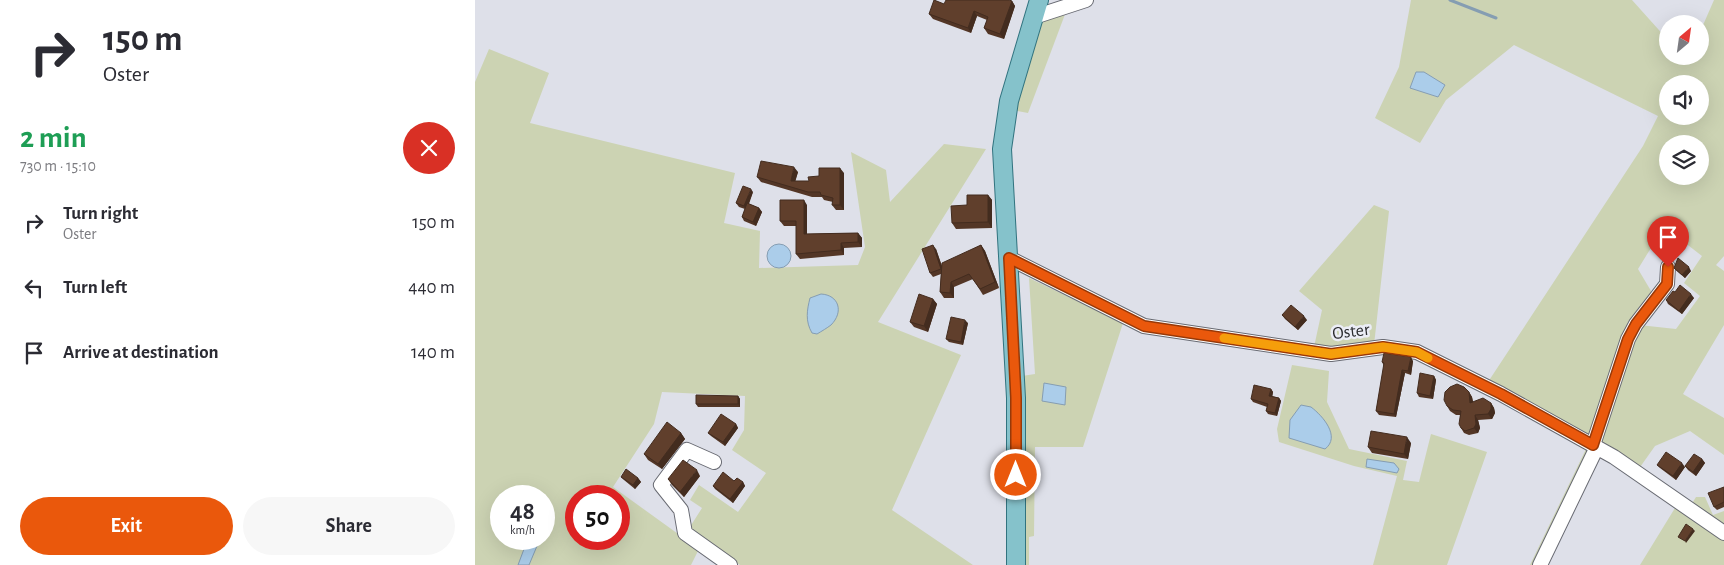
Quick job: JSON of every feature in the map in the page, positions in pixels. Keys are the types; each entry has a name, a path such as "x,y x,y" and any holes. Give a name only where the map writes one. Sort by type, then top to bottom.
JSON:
{"main road":[{"path":"1016,565 1016,398 1002,149 1009,101 1039,0"}],"street":[{"path":"1034,17 1086,0"},
{"name":"Oster","path":"1009,258 1144,326 1331,354 1383,347 1417,352 1501,394 1595,446 1724,533"},
{"path":"1540,565 1595,446 1628,339 1636,324 1667,284 1668,267"},
{"path":"714,462 687,450 661,485 681,510 685,533 730,565"}],"green space":[{"path":"1411,0 1632,0 1659,30 1659,65 1709,65 1709,15 1707,15 1714,0 1724,0 1724,256 1716,265 1724,271 1724,325 1683,394 1724,418 1724,455 1690,431 1655,446 1638,470 1598,442 1631,341 1639,325 1676,329 1700,296 1684,283 1702,256 1671,232 1654,243 1638,269 1654,296 1635,322 1626,339 1592,440 1488,382 1643,146 1658,116 1514,45 1446,100 1420,143 1375,118 1399,67","holes":["1416,72 1424,72 1445,85 1438,97 1410,88"]},
{"path":"1067,9 1028,113 1012,110 1039,19"},
{"path":"489,49 549,73 530,123 735,173 724,223 760,231 759,268 858,265 865,247 851,152 886,170 890,202 944,144 986,149 878,322 961,355 892,510 973,565 740,565 688,530 702,508 690,500 699,485 738,512 766,473 732,450 744,430 745,396 662,392 654,424 614,485 565,485 565,550 630,550 630,499 699,549 691,565 475,565 475,82"},
{"path":"1374,205 1389,211 1374,345 1331,350 1314,347 1322,310 1299,291"},
{"path":"1029,278 1123,323 1083,447 1035,447 1034,536 1029,537 1029,565 1022,565 1022,376 1035,374"},
{"path":"1292,365 1329,371 1327,402 1349,449 1407,461 1403,480 1419,482 1431,434 1487,452 1447,565 1373,565 1397,476 1354,466 1279,442 1277,429"},
{"path":"1586,449 1591,451 1536,565 1530,565"},
{"path":"1696,497 1705,497 1713,515 1724,511 1724,528 1691,505"},
{"path":"1675,508 1724,541 1724,565 1640,565"}],"water":[{"path":"1416,72 1424,72 1445,85 1438,97 1410,88"},
{"path":"779,244 787,248 791,256 787,264 779,268 771,264 767,256 771,248"},
{"path":"821,294 832,297 838,305 838,310 835,320 831,325 817,334 812,333 810,329 807,311 810,298"},
{"path":"1044,383 1066,387 1065,405 1042,401"},
{"path":"1301,405 1311,407 1329,427 1331,439 1325,449 1289,438 1290,420"},
{"path":"1367,459 1394,463 1399,469 1397,473 1366,467"},
{"path":"524,550 535,550 529,565 518,565"}],"building":[{"path":"934,0 944,4 946,0 1012,1 1000,34 984,28 988,17 974,11 968,28 929,14"},
{"path":"761,161 794,167 791,181 809,181 808,177 819,176 819,168 840,168 840,205 832,205 833,198 821,195 820,192 808,192 757,177"},
{"path":"743,186 751,189 744,206 736,203"},
{"path":"967,195 988,195 988,222 952,223 951,206 967,205"},
{"path":"780,200 804,200 804,234 858,233 858,242 841,243 841,250 796,254 796,221 780,221"},
{"path":"747,203 759,208 753,222 742,217"},
{"path":"933,245 941,269 930,273 922,249"},
{"path":"981,245 995,282 980,289 969,274 951,282 950,293 940,292 942,263"},
{"path":"1678,258 1689,267 1682,275 1674,268"},
{"path":"1680,285 1691,294 1679,311 1666,300"},
{"path":"919,294 933,299 924,326 910,322"},
{"path":"1291,305 1304,316 1295,327 1282,315"},
{"path":"951,317 965,320 961,342 946,339"},
{"path":"1384,353 1411,357 1408,371 1402,370 1394,414 1376,411"},
{"path":"1420,373 1434,376 1430,396 1417,393"},
{"path":"1457,384 1469,392 1470,403 1483,398 1491,403 1491,409 1488,414 1475,415 1476,424 1474,428 1465,431 1459,424 1461,411 1453,410 1447,406 1444,400 1445,392"},
{"path":"1254,385 1271,389 1269,396 1279,398 1275,413 1266,411 1268,404 1251,399"},
{"path":"696,395 738,396 738,404 696,404"},
{"path":"721,414 736,424 723,442 708,433"},
{"path":"667,422 681,433 658,464 644,454"},
{"path":"1371,431 1407,437 1404,454 1368,447"},
{"path":"1666,452 1682,463 1673,476 1657,465"},
{"path":"1694,454 1702,459 1693,472 1685,466"},
{"path":"683,460 697,470 680,492 668,479"},
{"path":"626,469 638,478 633,485 621,477"},
{"path":"723,472 734,481 737,478 743,482 730,499 713,486"},
{"path":"1724,487 1724,502 1714,507 1708,493"},
{"path":"1686,524 1693,529 1685,541 1678,537"}],"waterway":[{"path":"1450,0 1496,18"}],"slow traffic":[{"path":"1224,338 1331,354 1383,347 1417,352 1428,358"}],"route":[{"path":"1016,475 1016,398 1009,258 1144,326 1331,354 1383,347 1417,352 1501,394 1593,445 1628,339 1636,324 1667,284 1668,267"}]}
